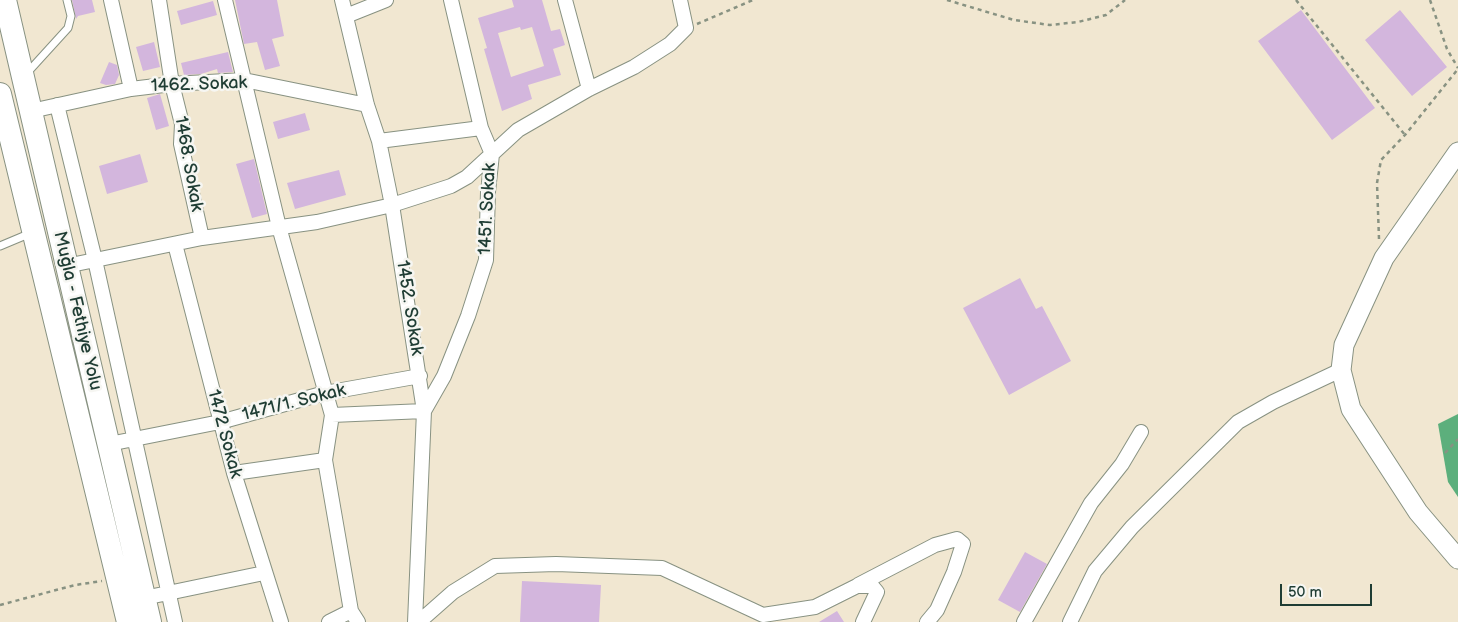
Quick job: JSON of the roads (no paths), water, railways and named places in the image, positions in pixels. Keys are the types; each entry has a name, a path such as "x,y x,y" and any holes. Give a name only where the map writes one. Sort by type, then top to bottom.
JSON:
{"highway":[{"name":"Muğla - Fethiye Yolu","path":"5,0 150,622"},
{"name":"Muğla - Fethiye Yolu","path":"0,94 4,132 33,232 128,622"}],"main road":[{"path":"1458,152 1384,258 1344,345 1341,370 1351,409 1418,512 1458,559"}],"street":[{"path":"111,0 131,89"},
{"name":"1468. Sokak","path":"160,0 172,84 182,124 180,144 202,238"},
{"path":"225,0 279,227 332,415 325,460 354,616 330,622"},
{"name":"1452. Sokak","path":"342,0 367,105 379,141 392,205 420,376 424,411 417,622"},
{"path":"346,16 386,0"},
{"name":"1451. Sokak","path":"424,411 444,376 468,316 486,260 488,192 492,154 481,128 451,0"},
{"path":"565,0 589,89"},
{"path":"66,266 202,238 317,222 392,205 451,186 467,178 518,130 589,89 634,67 670,44 686,28 680,0"},
{"name":"1462. Sokak","path":"31,111 131,89 172,84 244,80 367,105"},
{"path":"57,105 94,260 175,622"},
{"path":"379,141 481,128"},
{"name":"1472 Sokak","path":"175,244 234,473 281,622"},
{"path":"1070,622 1095,571 1132,527 1238,422 1273,402 1341,370"},
{"name":"1471/1. Sokak","path":"109,444 220,422 325,393 420,376"},
{"path":"332,415 424,411"},
{"path":"1024,622 1091,503 1122,464 1141,432"},
{"path":"234,473 325,460"},
{"path":"417,622 453,592 495,566 556,564 662,568 763,615 815,607 935,545 957,539 963,544 954,572 937,610 927,622"},
{"path":"144,598 264,573"},
{"path":"857,586 872,586 877,592 863,622"}],"lane":[{"path":"23,76 56,43 68,28 70,16 67,0"},
{"path":"0,246 33,232"}]}
